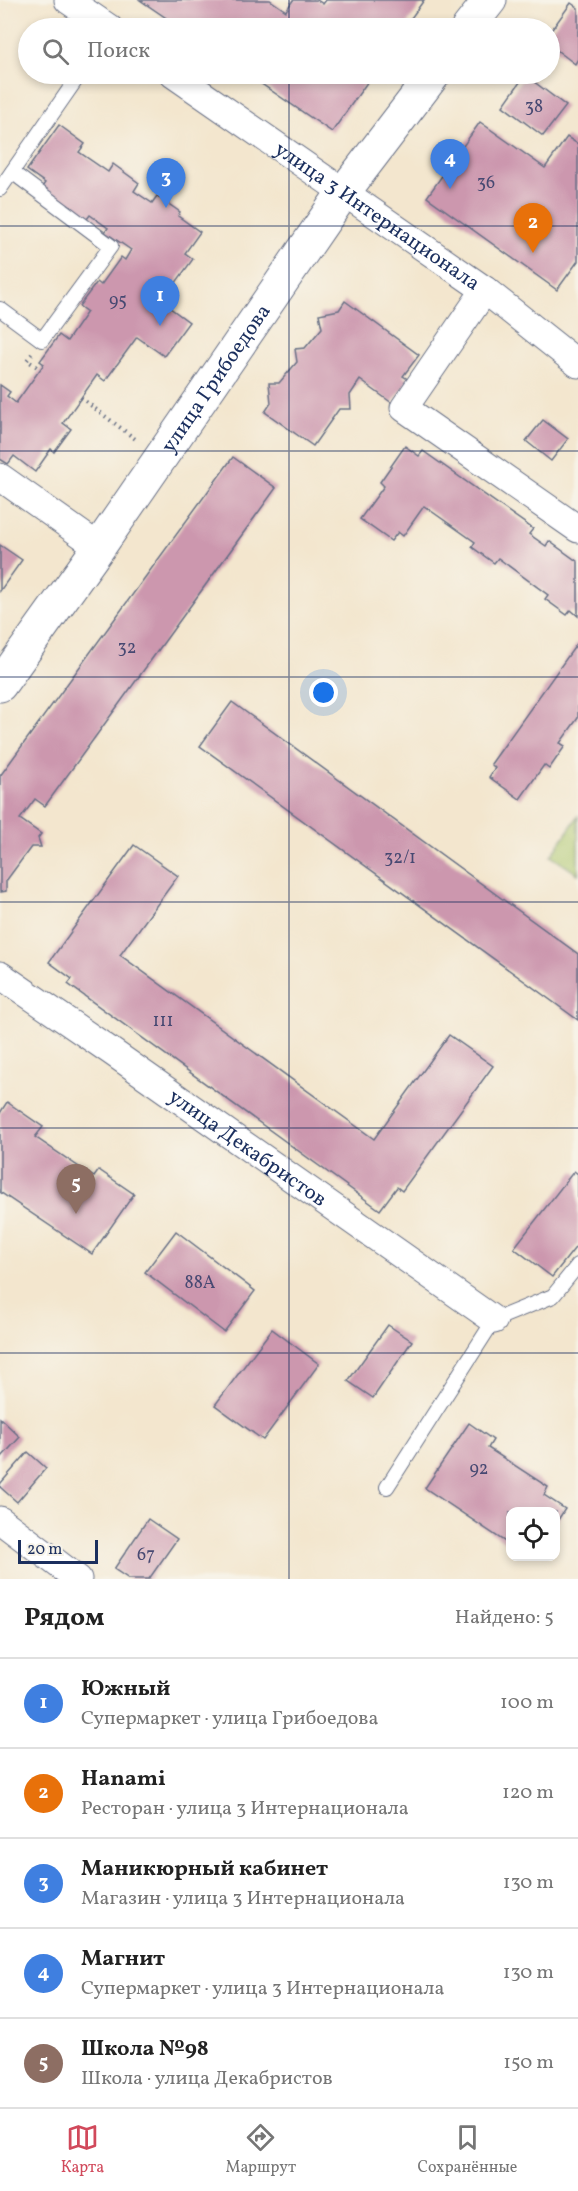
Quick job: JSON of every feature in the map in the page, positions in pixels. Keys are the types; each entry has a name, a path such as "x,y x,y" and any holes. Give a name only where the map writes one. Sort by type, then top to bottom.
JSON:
{"street":[{"path":"68,0 94,18"},
{"path":"476,18 490,0"},
{"name":"улица 3 Интернационала","path":"187,84 484,290 578,364"},
{"name":"улица Грибоедова","path":"0,685 99,547 343,193 426,84"},
{"path":"484,290 404,408 578,529"},
{"path":"0,477 99,547"},
{"name":"улица Декабристов","path":"0,975 494,1320"},
{"path":"0,1520 78,1579"}],"lane":[{"path":"0,189 73,84"},
{"path":"0,309 42,340 111,246 12,172"},
{"path":"387,1487 494,1320 553,1296 578,1265"}],"path":[{"path":"81,399 160,458"}],"green space":[{"path":"578,816 578,874 551,856"}],"building":[{"path":"140,0 270,0 286,11 293,0 317,0 323,4 326,0 424,0 411,18 166,18"},
{"path":"571,3 578,8 578,59 575,64 560,53 560,18"},
{"path":"262,84 366,84 332,132"},
{"path":"519,84 537,84 566,106 543,136 503,106"},
{"path":"480,122 545,168 567,137 578,144 578,261 557,290 427,197"},
{"path":"59,125 85,144 79,152 108,172 113,164 139,183 134,191 152,203 157,196 180,212 178,216 200,232 185,253 193,259 162,302 189,322 164,356 137,337 105,381 97,375 63,423 71,429 54,452 51,449 35,472 14,456 8,464 0,459 0,385 10,392 7,396 16,403 44,364 40,361 59,335 67,341 87,312 79,306 97,282 101,285 121,257 125,260 131,250 105,232 108,228 90,215 84,223 39,191 45,183 27,170"},
{"path":"345,301 419,355 403,376 409,380 392,403 360,380 350,395 351,409 339,409 313,446 265,412 271,403 269,383 279,383 297,362 295,349 305,348 322,328 319,314 339,310"},
{"path":"543,420 568,439 551,461 526,441"},
{"path":"405,446 419,456 423,451 533,529 529,534 546,546 549,541 578,562 578,616 571,610 567,615 545,599 548,595 498,558 494,563 472,547 475,542 424,506 403,536 398,532 391,541 360,519 384,486 380,482"},
{"path":"233,457 276,488 45,806 35,799 20,819 41,834 38,838 41,847 31,847 6,881 6,891 0,892 0,776"},
{"path":"0,545 22,560 0,591"},
{"path":"578,642 578,718 560,743 565,746 549,769 544,765 520,799 489,777 495,768 491,764"},
{"path":"232,702 578,954 578,1020 200,746"},
{"path":"134,845 178,876 120,955 374,1139 449,1035 493,1066 402,1191 397,1187 380,1210 68,984 72,979 49,962"},
{"path":"7,1102 43,1127 35,1137 94,1177 99,1170 134,1194 92,1254 0,1192 0,1113"},
{"path":"574,1171 578,1174 578,1244 552,1277 514,1248"},
{"path":"176,1231 255,1291 224,1332 145,1272"},
{"path":"388,1325 412,1341 373,1398 348,1381"},
{"path":"272,1329 319,1364 263,1440 215,1405"},
{"path":"0,1418 20,1437 0,1459"},
{"path":"469,1423 493,1440 488,1448 548,1487 544,1495 565,1509 560,1517 560,1507 506,1507 506,1542 425,1488"},
{"path":"28,1452 46,1468 17,1502 0,1487 0,1484"},
{"path":"148,1519 177,1539 149,1579 129,1579 114,1569"}],"place":[{"name":"Магнит","path":"450,189"},
{"name":"Маникюрный кабинет","path":"166,208"},
{"name":"Hanami","path":"533,253"},
{"name":"Южный","path":"160,326"},
{"name":"Школа №98","path":"76,1214"}]}
